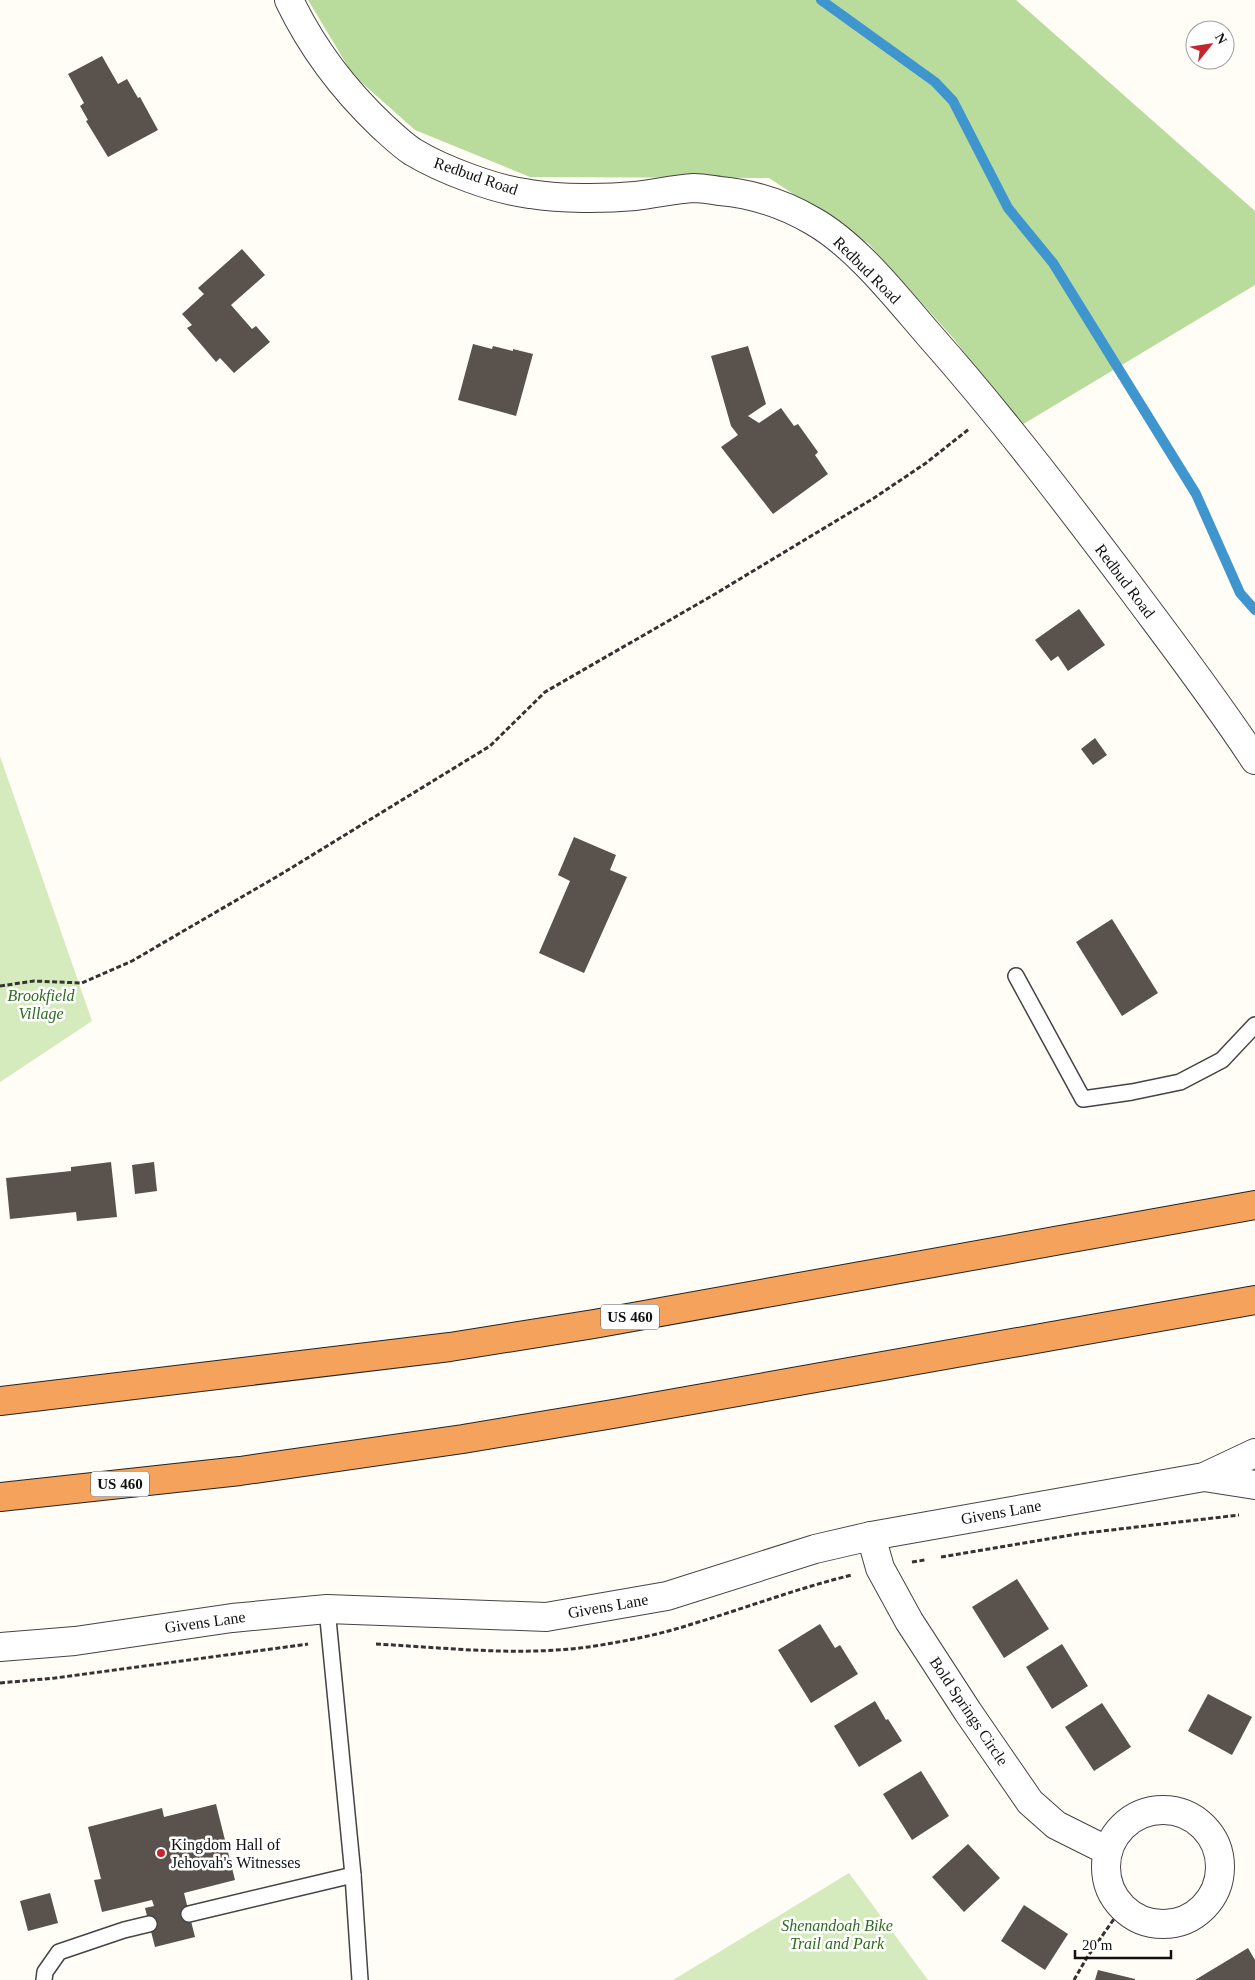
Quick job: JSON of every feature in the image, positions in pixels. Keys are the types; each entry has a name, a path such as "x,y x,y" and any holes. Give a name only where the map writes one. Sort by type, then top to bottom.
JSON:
{"highway":[{"name":"US 460","path":"0,1401 460,1345 631,1317 1255,1205"},
{"name":"US 460","path":"0,1497 240,1471 463,1439 623,1413 1255,1300"}],"street":[{"name":"Redbud Road","path":"289,0 316,48 347,89 394,137 411,151 434,162 506,189 531,194 596,198 635,196 693,188 733,191 766,199 812,220 839,239 955,364 1056,488 1207,689 1255,760"},
{"name":"Givens Lane","path":"0,1647 75,1641 232,1618 327,1609 546,1617 668,1596 815,1549 871,1536 1204,1477 1255,1453"},
{"name":"Givens Lane","path":"1204,1477 1255,1485"},
{"name":"Bold Springs Circle","path":"871,1536 880,1568 909,1621 968,1712 1030,1802 1056,1824 1108,1851"},
{"path":"1156,1809 1178,1811 1199,1821 1213,1838 1220,1860 1218,1882 1208,1902 1191,1917 1170,1924 1148,1922 1128,1912 1122,1906 1113,1895 1106,1873 1108,1851 1118,1831 1135,1816 1156,1809"}],"lane":[{"path":"1016,976 1083,1099 1132,1092 1180,1082 1222,1060 1255,1025"},
{"path":"327,1609 353,1875 360,1980"},
{"path":"189,1914 353,1875"},
{"path":"44,1980 45,1972 59,1952 124,1930 149,1924"}],"path":[{"path":"0,986 34,980 82,983 132,961 283,874 490,746 545,692 715,594 874,498 926,463 993,410"},
{"path":"0,1683 55,1678 186,1660"},
{"path":"1074,1980 1122,1906"}],"green space":[{"path":"308,0 1016,0 1255,211 1255,285 1020,426 954,339 869,244 769,178 530,177 415,130 353,75"},
{"name":"Brookfield Village","path":"0,756 92,1021 0,1082"},
{"name":"Shenandoah Bike Trail and Park","path":"849,1873 928,1980 673,1980"}],"building":[{"path":"102,56 118,84 127,79 138,98 140,97 158,130 108,157 86,121 88,120 80,106 84,103 68,74"},
{"path":"242,249 265,275 231,305 252,329 256,326 270,342 234,373 220,358 216,362 187,328 192,325 182,314 204,294 198,288"},
{"path":"473,344 492,349 493,346 533,354 516,416 458,400"},
{"path":"748,346 766,404 748,416 759,423 781,408 794,426 798,424 818,452 815,455 828,474 773,514 721,447 738,435 731,426 711,356"},
{"path":"1079,609 1105,645 1068,671 1058,656 1051,661 1035,640"},
{"path":"1095,738 1107,755 1093,765 1081,749"},
{"path":"574,837 616,855 610,870 627,877 584,973 539,953 570,881 558,875"},
{"path":"1112,919 1158,993 1122,1016 1076,942"},
{"path":"111,1162 117,1217 77,1221 76,1212 10,1219 6,1178 71,1171 71,1167"},
{"path":"154,1162 157,1191 135,1194 132,1165"},
{"path":"1017,1579 1049,1629 1004,1658 972,1607"},
{"path":"820,1624 835,1648 840,1645 858,1674 811,1703 778,1650"},
{"path":"1062,1644 1088,1686 1052,1709 1026,1667"},
{"path":"1208,1694 1252,1717 1232,1755 1188,1731"},
{"path":"875,1701 886,1720 888,1719 902,1741 859,1767 834,1726"},
{"path":"1102,1703 1131,1747 1094,1771 1065,1727"},
{"path":"921,1771 949,1816 912,1840 883,1794"},
{"name":"Kingdom Hall of Jehovah's Witnesses","path":"216,1804 235,1880 184,1893 195,1937 155,1947 145,1908 154,1906 152,1900 102,1912 94,1880 101,1879 88,1827 162,1808 164,1817"},
{"path":"968,1844 1000,1878 964,1912 932,1877"},
{"path":"50,1893 58,1923 28,1931 20,1901"},
{"path":"1024,1905 1068,1934 1045,1970 1001,1941"},
{"path":"1248,1948 1255,1960 1255,1980 1195,1980"},
{"path":"1098,1970 1135,1979 1135,1980 1095,1980"}],"waterway":[{"path":"821,0 935,82 953,101 1008,208 1053,263 1196,494 1240,593 1255,610"}],"place":[{"name":"Kingdom Hall of Jehovah's Witnesses","path":"161,1853"}]}
